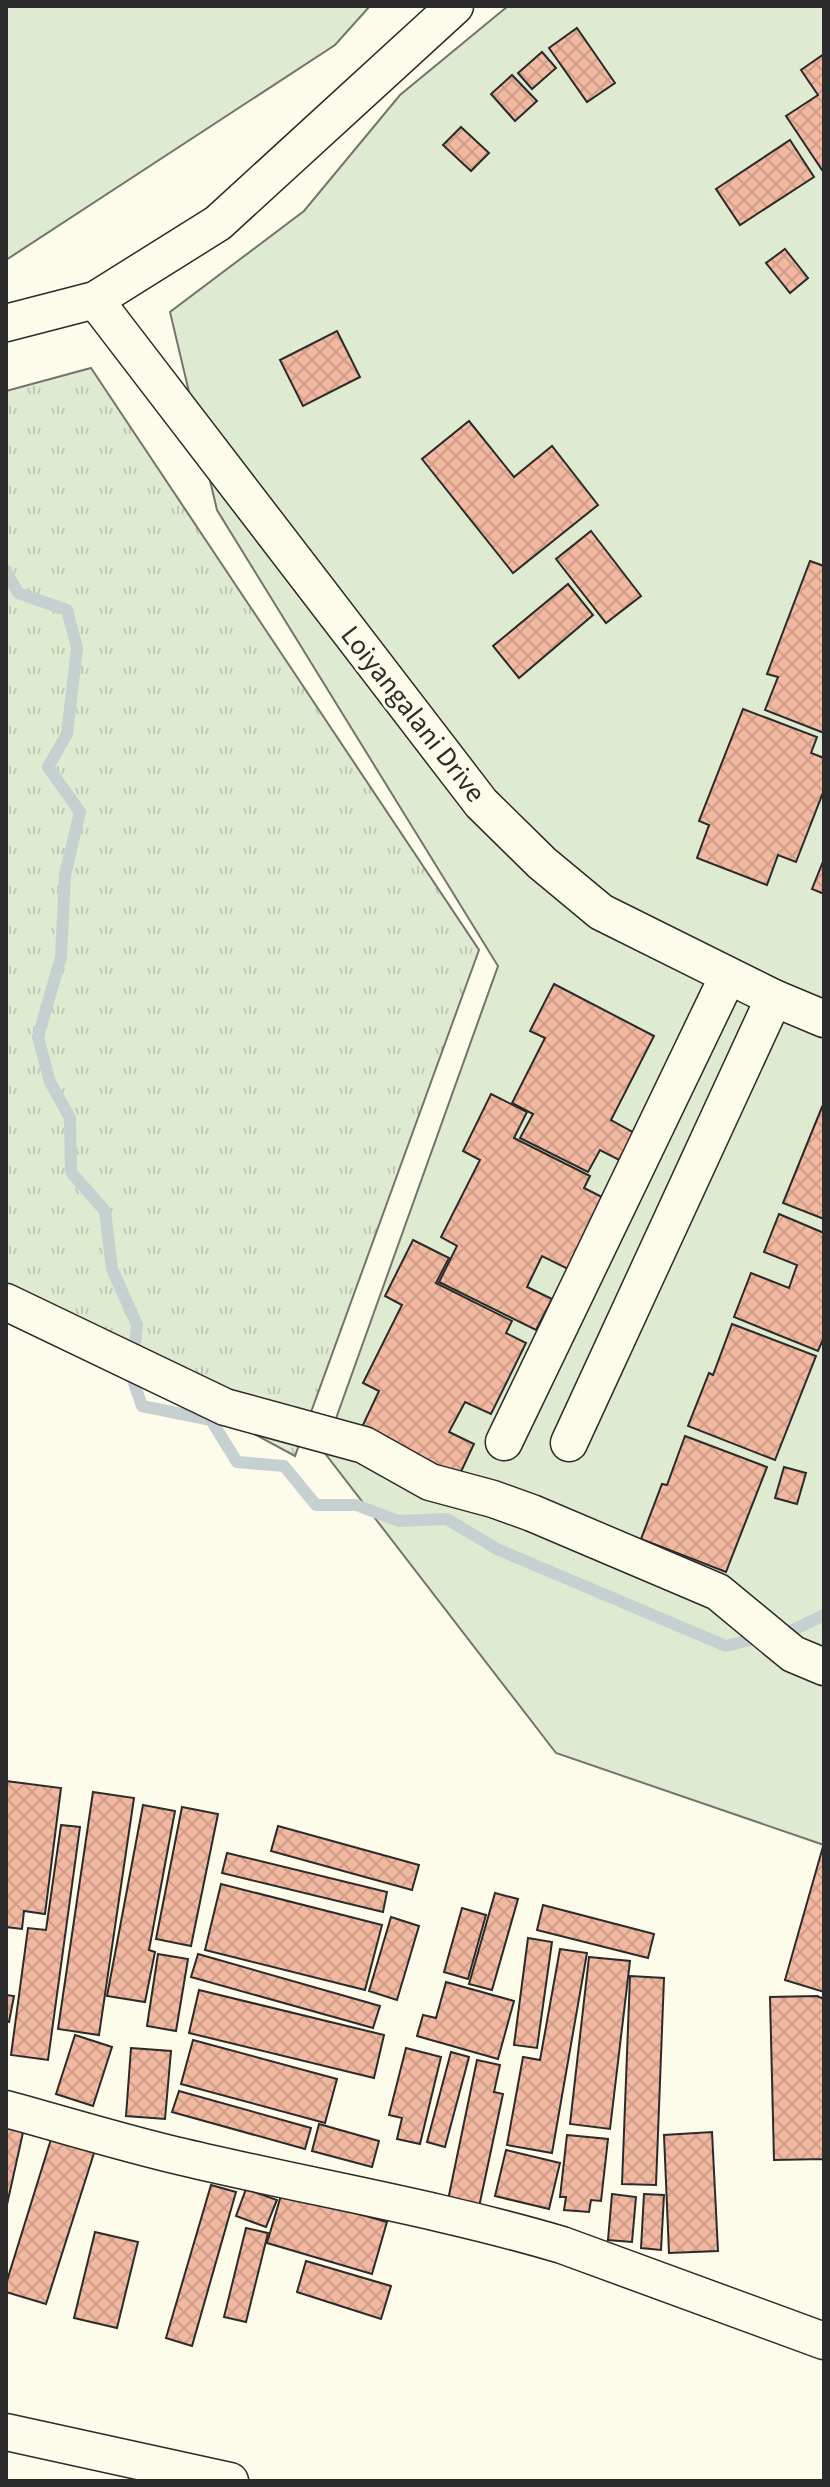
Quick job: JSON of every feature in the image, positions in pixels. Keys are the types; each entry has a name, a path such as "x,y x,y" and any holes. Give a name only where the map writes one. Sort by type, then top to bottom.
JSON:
{"street":[{"path":"6,323 95,300 218,223 455,6"},
{"name":"Loiyangalani Drive","path":"95,300 481,803 542,863 601,912 728,976 824,1019"},
{"path":"504,1442 728,976"},
{"path":"569,1443 774,998"},
{"path":"6,1302 225,1407 364,1445 430,1482 532,1513 718,1592 793,1654 824,1667"},
{"path":"6,2109 183,2157 383,2199 521,2233 562,2245 824,2341"},
{"path":"6,2432 230,2481"}],"green space":[{"path":"6,6 370,6 335,45 6,260"},
{"path":"508,6 824,6 824,1845 556,1753 324,1452 498,966 217,510 170,312 304,211 400,95"},
{"path":"91,368 479,950 295,1456 6,1300 6,391"}],"building":[{"path":"577,28 615,83 587,102 549,48"},
{"path":"542,52 556,68 532,89 518,73"},
{"path":"824,54 824,173 786,116 818,95 801,70"},
{"path":"512,75 537,101 515,121 491,94"},
{"path":"461,127 489,153 471,171 443,145"},
{"path":"790,140 814,177 740,225 716,189"},
{"path":"785,249 808,278 790,293 766,263"},
{"path":"337,331 360,377 303,406 280,360"},
{"path":"469,421 514,477 552,446 598,505 513,573 422,459"},
{"path":"591,531 641,596 606,623 556,559"},
{"path":"810,561 824,566 824,733 765,710 778,677 767,674"},
{"path":"568,584 593,615 519,678 493,646"},
{"path":"743,709 817,737 811,753 824,758 824,790 796,862 778,855 767,885 697,858 709,825 699,821"},
{"path":"824,859 824,894 812,889"},
{"path":"554,984 654,1036 611,1120 638,1135 623,1162 600,1150 588,1172 520,1138 533,1114 512,1103 545,1038 530,1031"},
{"path":"491,1094 527,1112 514,1138 590,1176 584,1188 604,1198 568,1269 542,1256 527,1287 552,1299 536,1330 439,1282 457,1246 441,1237 480,1160 463,1151"},
{"path":"824,1108 824,1219 783,1203"},
{"path":"779,1214 824,1233 824,1337 818,1351 734,1317 751,1273 789,1288 797,1265 764,1252"},
{"path":"413,1240 449,1258 436,1283 512,1321 506,1333 526,1343 491,1414 465,1402 449,1432 474,1444 459,1476 362,1427 379,1391 363,1383 402,1305 385,1296"},
{"path":"732,1324 816,1356 775,1460 688,1426 709,1373 713,1375"},
{"path":"685,1436 767,1467 726,1572 641,1539 662,1484 667,1485"},
{"path":"784,1467 806,1473 797,1504 775,1498"},
{"path":"6,1781 61,1788 45,1914 24,1911 22,1929 6,1927"},
{"path":"93,1792 134,1798 99,2035 58,2029"},
{"path":"143,1805 175,1811 149,1950 155,1952 145,2002 107,1996"},
{"path":"182,1807 218,1814 191,1946 156,1939"},
{"path":"61,1825 80,1827 48,2060 11,2055 28,1928 46,1930"},
{"path":"278,1826 419,1865 412,1890 271,1851"},
{"path":"824,1843 824,1992 785,1980"},
{"path":"227,1853 387,1892 383,1912 222,1873"},
{"path":"221,1884 382,1925 365,1990 205,1950"},
{"path":"495,1893 518,1899 492,1990 469,1984"},
{"path":"543,1905 654,1934 648,1958 537,1930"},
{"path":"462,1908 486,1915 468,1979 444,1972"},
{"path":"391,1917 419,1926 397,2000 369,1991"},
{"path":"528,1938 552,1942 537,2048 514,2045"},
{"path":"560,1949 587,1953 552,2153 507,2145 523,2057 540,2060"},
{"path":"158,1954 188,1959 176,2031 147,2026"},
{"path":"198,1954 380,2006 373,2028 191,1977"},
{"path":"589,1957 630,1961 610,2129 570,2124"},
{"path":"630,1976 664,1978 656,2185 622,2184"},
{"path":"446,1982 514,2001 498,2059 417,2036 423,2015 436,2018"},
{"path":"199,1990 384,2035 374,2078 189,2033"},
{"path":"6,1995 14,1996 9,2022 6,2021"},
{"path":"817,1996 824,1999 824,2179 823,2159 774,2160 770,1997"},
{"path":"75,2035 112,2047 93,2106 56,2094"},
{"path":"193,2040 337,2079 325,2123 181,2084"},
{"path":"131,2048 171,2051 165,2119 126,2116"},
{"path":"406,2048 441,2057 420,2144 397,2139 402,2118 389,2115"},
{"path":"451,2052 469,2057 445,2147 427,2142"},
{"path":"477,2060 500,2065 494,2092 503,2094 479,2207 448,2200"},
{"path":"179,2091 311,2128 305,2149 172,2112"},
{"path":"6,2124 24,2128 6,2209"},
{"path":"319,2124 379,2141 372,2167 312,2151"},
{"path":"712,2132 718,2251 669,2253 664,2135"},
{"path":"567,2135 608,2139 601,2201 591,2200 589,2212 564,2210 566,2197 560,2197"},
{"path":"52,2136 95,2150 46,2304 6,2292 6,2284"},
{"path":"506,2150 560,2163 549,2209 495,2196"},
{"path":"211,2185 236,2192 192,2346 166,2338"},
{"path":"246,2189 277,2200 266,2227 236,2216"},
{"path":"282,2192 387,2222 372,2274 267,2243"},
{"path":"612,2194 636,2197 632,2242 608,2240"},
{"path":"644,2194 664,2195 661,2250 641,2248"},
{"path":"246,2228 268,2233 246,2322 224,2317"},
{"path":"95,2232 138,2242 117,2328 74,2318"},
{"path":"306,2261 391,2286 381,2319 297,2292"}],"waterway":[{"path":"6,571 18,593 67,610 77,648 67,734 48,767 80,812 65,875 61,957 38,1037 50,1082 70,1118 71,1172 105,1211 112,1269 137,1325 132,1377 142,1406 211,1420 237,1462 284,1466 316,1505 356,1505 399,1521 447,1519 497,1549 726,1646 761,1637"},
{"path":"779,1633 793,1630 824,1615"}]}
